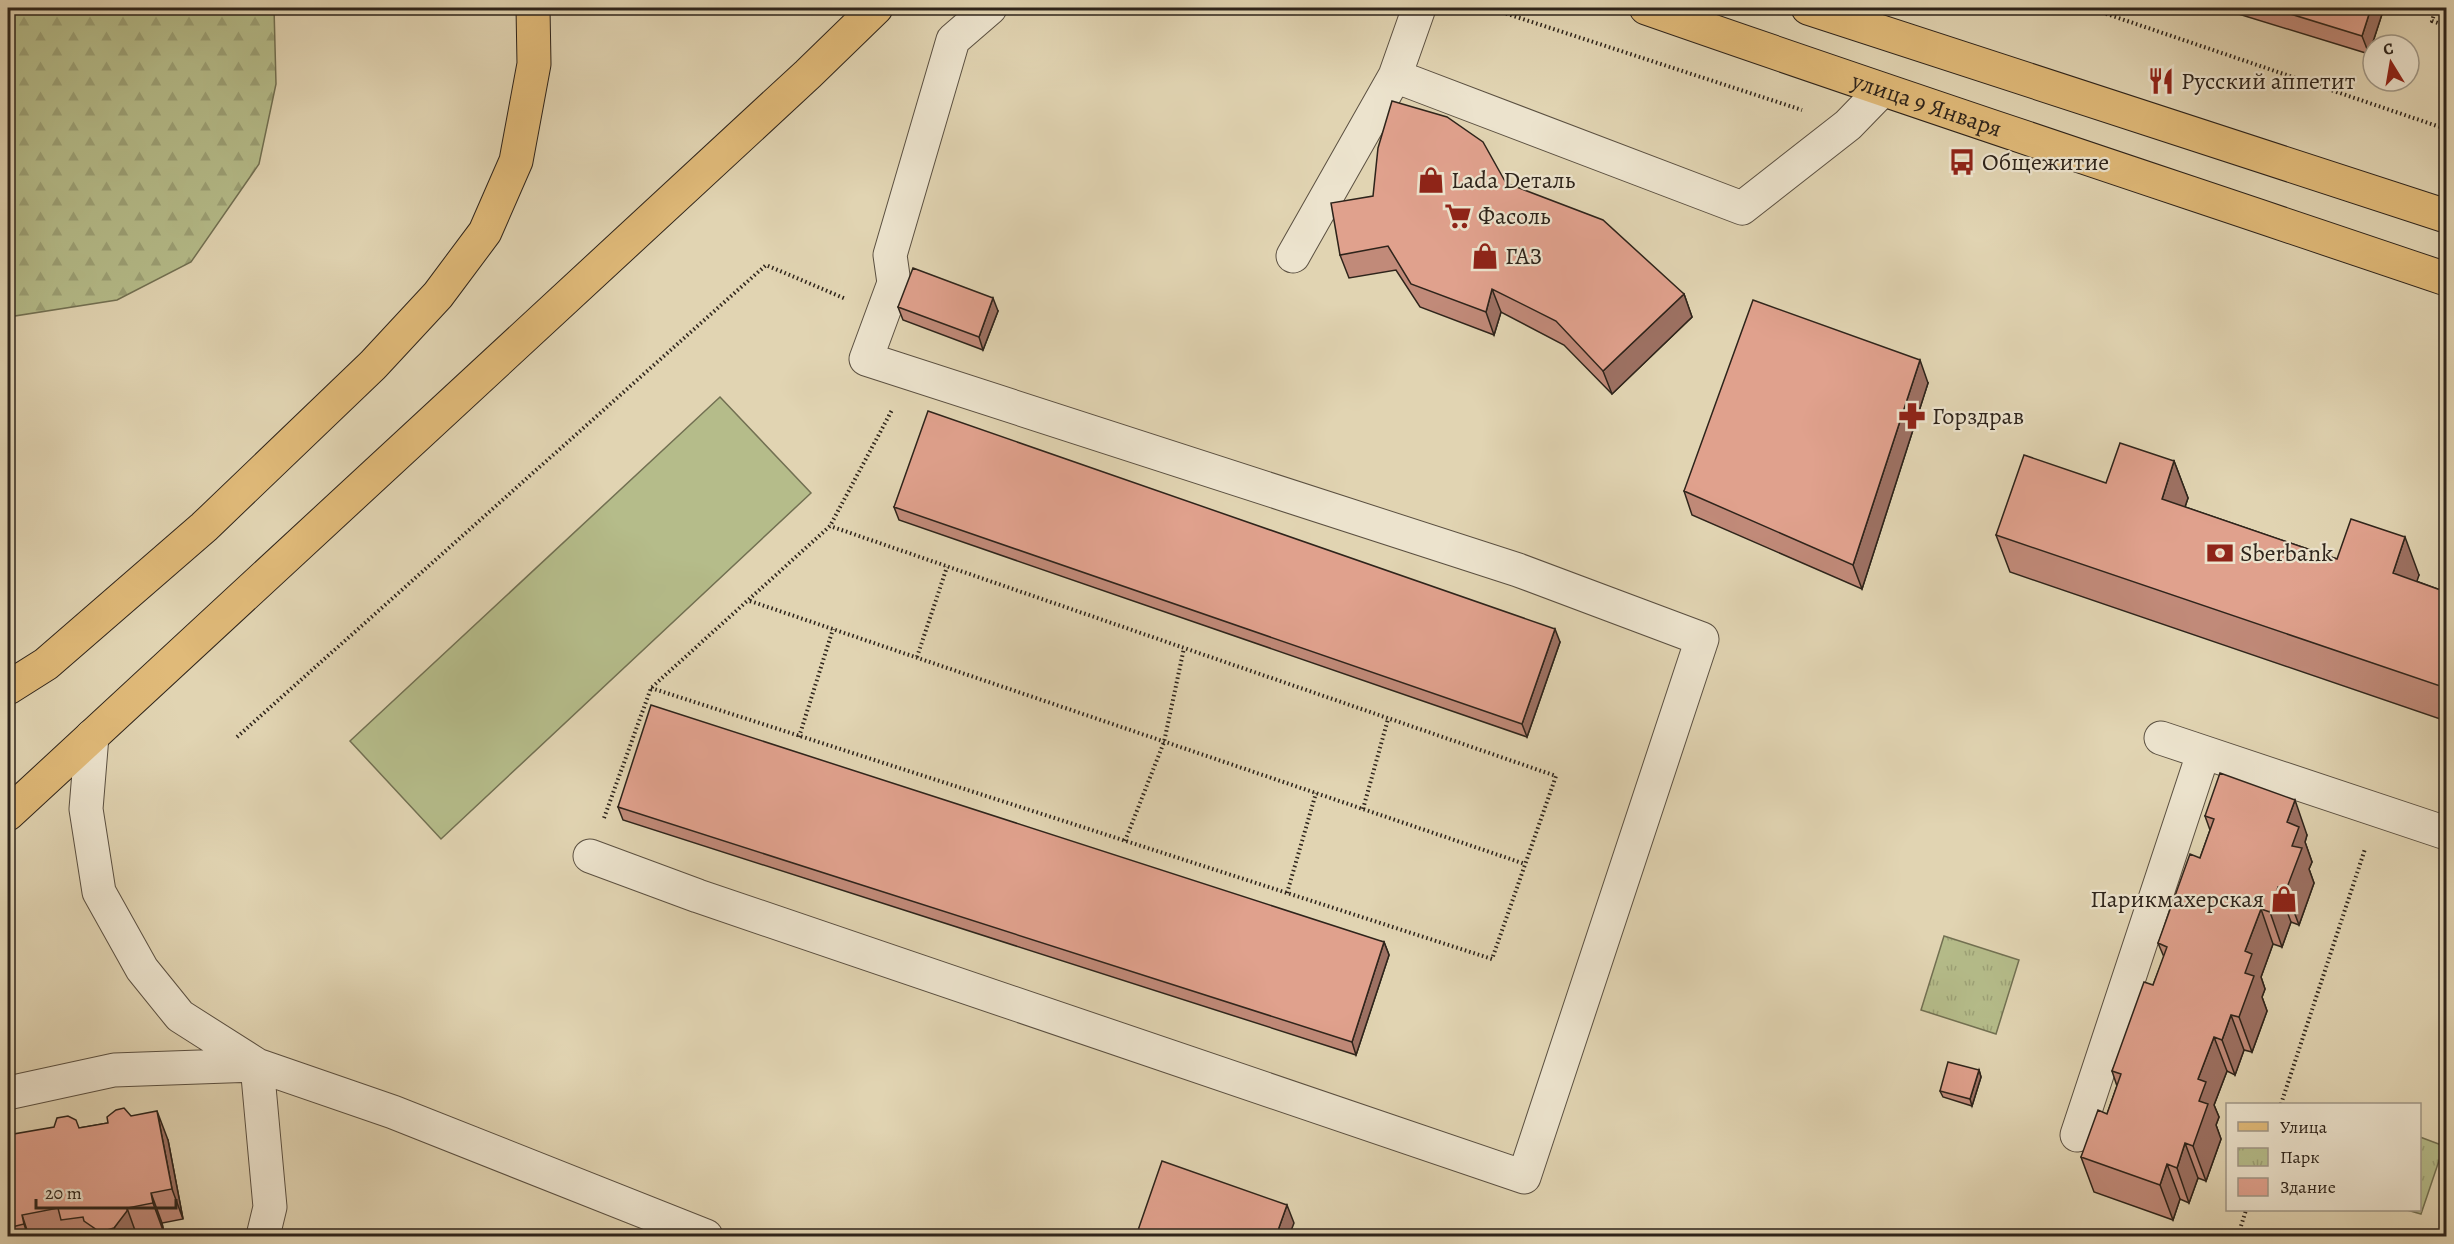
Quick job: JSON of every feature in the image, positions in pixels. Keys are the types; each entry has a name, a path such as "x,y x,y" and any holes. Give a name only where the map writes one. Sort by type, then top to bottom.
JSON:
{"main road":[{"path":"8,688 46,664 204,527 373,365 438,295 485,232 516,161 534,64 533,8"},
{"path":"8,814 876,8"},
{"name":"улица 9 Января","path":"1646,8 1882,90 2446,279"},
{"path":"1808,8 2446,216"}],"lane":[{"path":"590,856 732,907 1524,1177 1702,639 1518,570 866,359 894,283 890,255 953,40 990,8"},
{"path":"1293,256 1395,76 1419,8"},
{"path":"1395,76 1742,208 1848,125 1882,90"},
{"path":"92,736 86,809 99,892 142,969 180,1016 257,1065 393,1112 706,1236"},
{"path":"2161,738 2203,754 2378,809 2446,833"},
{"path":"2077,1134 2203,754"},
{"path":"8,1093 114,1070 257,1065"},
{"path":"257,1065 270,1207 263,1236"}],"path":[{"path":"2089,8 2446,129"},
{"path":"2436,8 2432,21 2446,26"},
{"path":"237,737 766,265 883,314"},
{"path":"590,856 651,688 831,526 911,374"},
{"path":"651,688 1492,959 1556,776 831,526"},
{"path":"917,657 947,567"},
{"path":"750,601 1526,864"},
{"path":"799,737 833,629"},
{"path":"1125,841 1164,742 1184,648"},
{"path":"1363,809 1388,719"},
{"path":"1287,893 1316,793"},
{"path":"2281,1103 2378,809"},
{"path":"2241,1226 2245,1211"}],"green space":[{"path":"8,8 274,8 276,84 259,164 191,262 117,300 8,317"},
{"path":"720,397 811,493 441,839 350,741"},
{"path":"1944,936 2019,960 1996,1034 1921,1010"},
{"path":"2421,1137 2444,1146 2421,1214 2410,1211 2421,1211"}],"building":[{"path":"2271,8 2371,8 2361,36"},
{"name":"ГАЗ","path":"1392,101 1447,117 1483,142 1506,183 1603,220 1684,294 1603,371 1556,321 1492,289 1486,312 1411,284 1388,246 1340,255 1331,203 1373,196 1378,148"},
{"path":"913,268 993,298 979,337 898,307"},
{"path":"1753,300 1920,360 1853,565 1684,491"},
{"path":"928,411 1555,629 1522,724 894,507"},
{"path":"2120,443 2174,461 2162,499 2337,559 2351,519 2405,537 2393,573 2446,592 2446,688 1996,535 2024,455 2106,483"},
{"path":"651,705 1384,942 1352,1042 618,807"},
{"path":"2220,773 2295,800 2287,822 2299,827 2292,846 2302,848 2286,890 2278,887 2270,912 2261,909 2245,951 2252,954 2245,973 2254,976 2239,1017 2231,1015 2222,1040 2214,1037 2198,1079 2206,1082 2199,1101 2208,1104 2193,1146 2185,1143 2177,1168 2167,1164 2160,1185 2081,1157 2098,1110 2107,1114 2121,1074 2112,1071 2144,982 2153,985 2167,947 2158,943 2190,854 2200,858 2214,819 2205,816"},
{"path":"1948,1062 1979,1070 1970,1099 1940,1091"},
{"path":"2446,1077 2446,1096 2440,1094"},
{"path":"124,1108 131,1116 157,1111 172,1189 151,1193 153,1203 127,1208 114,1228 100,1232 84,1221 83,1217 61,1220 58,1208 22,1215 24,1224 8,1228 8,1135 54,1127 57,1118 68,1116 76,1120 79,1128 108,1123 107,1117 116,1110"},
{"path":"1162,1161 1287,1205 1276,1236 1136,1236"}],"place":[{"name":"Русский аппетит","path":"2161,81"},
{"name":"Общежитие","path":"1962,162"},
{"name":"Lada Dеталь","path":"1431,180"},
{"name":"Фасоль","path":"1458,216"},
{"name":"ГАЗ","path":"1485,256"},
{"name":"Горздрав","path":"1912,416"},
{"name":"Sberbank","path":"2220,553"},
{"name":"Парикмахерская","path":"2284,899"}]}
